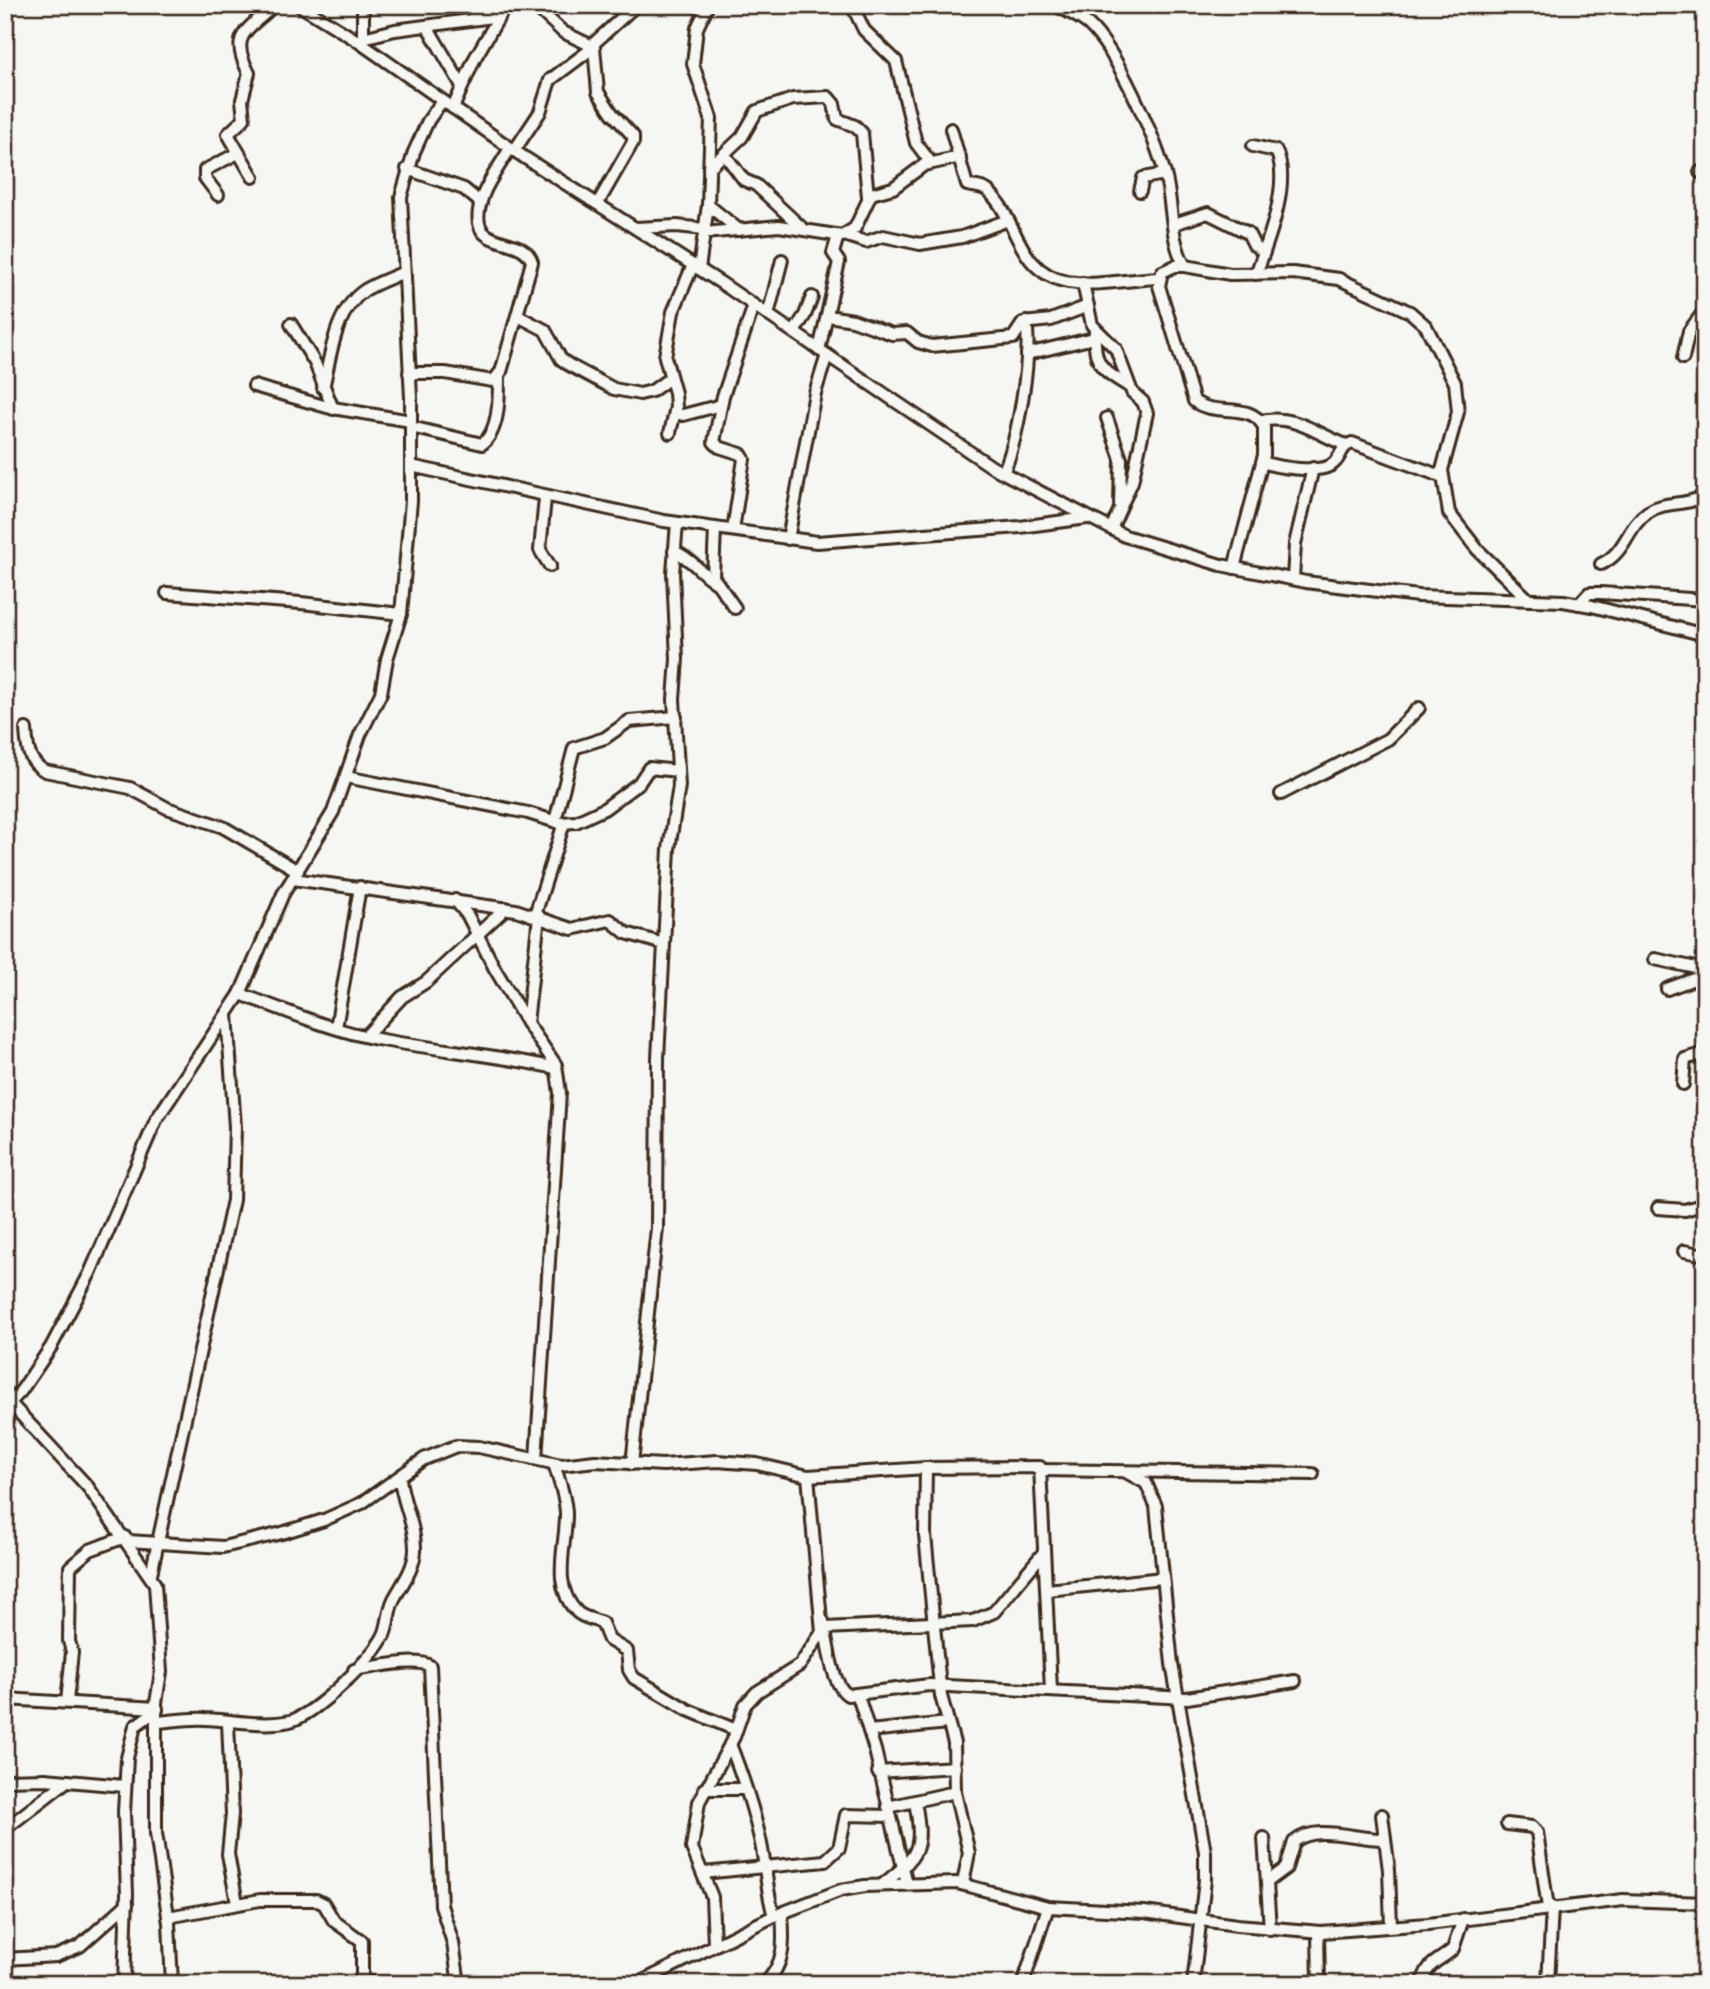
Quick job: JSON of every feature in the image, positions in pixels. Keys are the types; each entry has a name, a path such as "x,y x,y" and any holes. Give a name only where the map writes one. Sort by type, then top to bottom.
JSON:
{"street":[{"path":"253,177 228,134 243,121 242,100 249,73 239,52 239,44 244,33 274,5"},
{"path":"299,5 363,42 512,149 754,305 1003,473 1111,529 1167,551 1293,579 1418,596 1579,604 1705,635"},
{"path":"363,5 363,42"},
{"path":"459,5 488,17"},
{"path":"453,108 506,5"},
{"path":"534,5 564,32 593,46"},
{"path":"409,373 445,373 493,381 499,374 507,358 533,262 531,257 481,230 478,223 483,193 540,112 550,80 593,46 636,5"},
{"path":"670,433 675,413 675,393 665,357 673,312 696,267 708,205 711,118 693,64 697,28 708,5"},
{"path":"852,5 864,30 896,61 916,143 932,163"},
{"path":"1055,5 1083,21 1105,44 1141,116 1165,174 1176,249 1185,266"},
{"path":"363,42 427,26 500,16"},
{"path":"427,26 462,86"},
{"path":"593,46 598,92 612,113 633,135 633,142 598,203"},
{"path":"709,168 742,137 757,111 793,99 828,97 834,104 837,119 855,126 862,134 868,197 855,228 841,236 833,253 839,262 788,540"},
{"path":"172,1984 168,1917 156,1833 157,1713 161,1645 159,1607 151,1574 88,1487 7,1405 51,1348 90,1273 156,1120 188,1068 240,994 269,923 333,812 359,735 381,693 387,659 401,614 411,501 411,424 401,197 407,169 428,121 442,101"},
{"path":"951,129 967,185 988,191 1008,220 1017,244 1047,272 1056,278 1083,283 1160,278"},
{"path":"1253,146 1272,148 1280,159 1276,216 1256,274"},
{"path":"218,195 204,172 238,153"},
{"path":"725,155 744,180 756,185 802,228"},
{"path":"868,197 893,188 924,165 960,157"},
{"path":"407,169 464,189 481,202"},
{"path":"1140,191 1143,178 1165,174"},
{"path":"708,205 739,230"},
{"path":"1174,224 1208,213 1248,233 1254,245 1264,252"},
{"path":"636,228 677,226 704,231 802,228 866,242 883,236 920,244 962,237 1008,220"},
{"path":"768,315 782,260"},
{"path":"1234,568 1262,462 1265,438 1260,421 1249,412 1204,407 1194,401 1175,345 1160,278 1167,268 1185,266 1230,274 1293,273 1339,279 1410,312 1426,326 1455,383 1458,412 1443,478 1449,513 1460,530 1529,600"},
{"path":"323,388 334,336 345,313 366,289 404,272"},
{"path":"1083,283 1094,333 1095,354 1103,370 1130,387"},
{"path":"1089,310 1101,283"},
{"path":"794,332 806,315 812,297"},
{"path":"733,530 744,459 741,454 714,443 721,405 754,305"},
{"path":"828,316 853,320 892,334 907,333 918,342 932,346 1013,338 1018,326 1026,322 1051,320 1089,310"},
{"path":"1683,358 1689,331 1705,310"},
{"path":"518,316 545,330 561,359 614,389 630,395 640,394 652,391 670,378"},
{"path":"1003,473 1013,446 1023,401 1027,354 1026,322"},
{"path":"291,324 315,363 333,409"},
{"path":"1027,354 1094,333 1104,334 1116,349 1134,396 1145,406 1147,413 1132,482 1111,529"},
{"path":"254,386 333,409 411,424 482,444 491,432 499,401 499,374"},
{"path":"675,413 683,415 721,405"},
{"path":"1260,421 1279,417 1293,419 1346,445 1357,444 1381,457 1443,478"},
{"path":"1107,418 1121,460 1121,510"},
{"path":"1262,462 1279,467 1314,468 1335,463 1346,445"},
{"path":"411,466 545,498 677,523 788,540 817,542 1020,527 1087,518"},
{"path":"1293,579 1295,544 1314,468"},
{"path":"1601,565 1618,553 1644,514 1664,506 1684,504 1705,495"},
{"path":"545,498 540,550 550,566"},
{"path":"632,1464 657,1228 657,1058 678,771 674,551 677,523"},
{"path":"715,528 711,567 715,582"},
{"path":"674,551 692,560 715,582 735,607"},
{"path":"167,593 302,603 401,614"},
{"path":"1579,604 1589,593 1705,600"},
{"path":"1281,794 1388,739 1419,708"},
{"path":"527,1023 537,915 575,748 605,738 629,721 676,717"},
{"path":"26,729 30,755 35,764 45,771 130,788 167,808 223,827 296,875 506,908 537,915 572,929 610,920 626,933 664,944"},
{"path":"346,777 559,822 587,820 639,782 649,768 678,771"},
{"path":"336,1028 360,887"},
{"path":"455,900 556,1068 560,1093 536,1459"},
{"path":"366,1036 402,997 426,982 479,936 506,908"},
{"path":"1655,959 1705,972"},
{"path":"1667,989 1705,972"},
{"path":"240,994 366,1036 483,1053 556,1068"},
{"path":"151,1574 233,1200 235,1127 227,1015"},
{"path":"1683,1084 1685,1059 1705,1053"},
{"path":"1658,1208 1685,1210 1705,1204"},
{"path":"1684,1251 1705,1255"},
{"path":"67,1702 72,1652 69,1641 69,1567 90,1550 126,1539 159,1544 223,1546 282,1532 324,1520 362,1503 424,1459 456,1446 479,1447 554,1464 595,1461 632,1464 730,1462 757,1464 808,1475 926,1468 1040,1467 1051,1690"},
{"path":"554,1464 566,1508 560,1570 573,1608 580,1615 601,1623 609,1640 624,1648 634,1678 688,1710 736,1730"},
{"path":"926,1468 925,1535 940,1686 954,1743 956,1792 969,1853 963,1883"},
{"path":"1040,1470 1312,1474"},
{"path":"1126,1472 1146,1483 1152,1493 1172,1664 1205,1852 1193,1984"},
{"path":"808,1475 811,1532 824,1625 839,1688 848,1695 858,1696 915,1686 940,1686 1180,1698 1295,1681"},
{"path":"5,1699 67,1702 229,1722 289,1721 317,1709 386,1633 390,1608 405,1581 415,1554 415,1538 402,1497 400,1478"},
{"path":"824,1625 973,1621 994,1612 1044,1552"},
{"path":"1047,1590 1163,1578"},
{"path":"714,1944 712,1897 692,1840 704,1789 730,1744 741,1712 757,1692 800,1665 820,1637 824,1625"},
{"path":"354,1670 414,1662 425,1662 430,1666 441,1905 453,1943 459,1984"},
{"path":"858,1696 907,1884"},
{"path":"124,1984 127,1904 124,1786 132,1732 157,1713"},
{"path":"229,1722 232,1814 228,1854 237,1903"},
{"path":"869,1731 948,1723"},
{"path":"730,1744 761,1843 763,1869 778,1914 784,1944 780,1966 764,1984"},
{"path":"878,1772 955,1767"},
{"path":"884,1791 893,1771"},
{"path":"5,1780 67,1781 124,1786"},
{"path":"5,1829 67,1781"},
{"path":"704,1789 744,1789"},
{"path":"703,1873 763,1869 830,1859 839,1848 846,1815 889,1812 915,1802 956,1792"},
{"path":"882,1885 904,1868 919,1847 921,1832 915,1802"},
{"path":"1382,1815 1391,1926"},
{"path":"1507,1824 1532,1827 1537,1832 1550,1908 1548,1984"},
{"path":"1267,1882 1286,1868 1294,1842 1304,1836 1322,1832 1358,1840 1384,1839"},
{"path":"1264,1838 1270,1929"},
{"path":"637,1984 778,1914 841,1890 882,1885 963,1883 1048,1907 1201,1919 1270,1929 1318,1932 1623,1900 1705,1903"},
{"path":"168,1917 237,1903 290,1898 322,1902 334,1921 362,1941 363,1982 380,1984"},
{"path":"5,1959 56,1956 80,1946 127,1904"},
{"path":"1023,1984 1048,1907"},
{"path":"1423,1984 1424,1973 1430,1964 1454,1949 1462,1919"},
{"path":"714,1921 732,1935"},
{"path":"1318,1932 1319,1984"}]}
